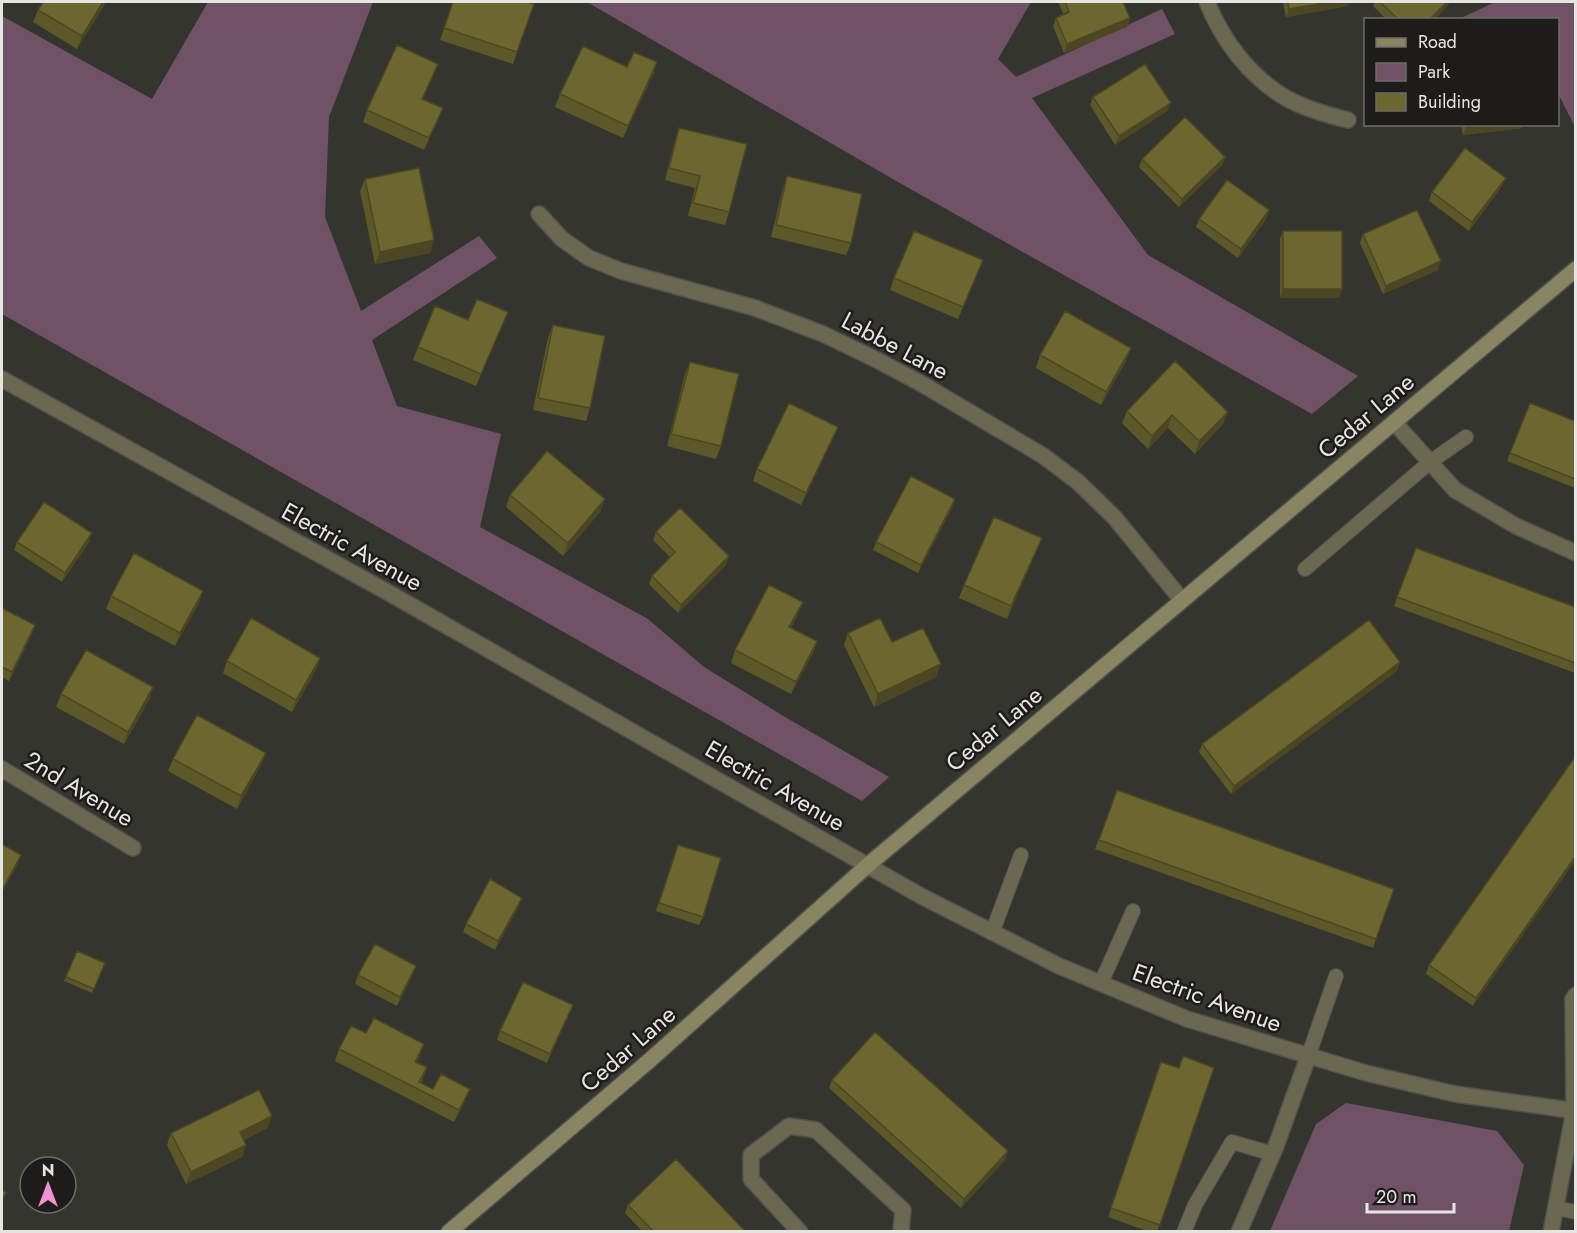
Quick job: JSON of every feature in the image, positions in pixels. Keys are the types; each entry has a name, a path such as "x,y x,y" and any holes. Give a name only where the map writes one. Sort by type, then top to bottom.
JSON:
{"main road":[{"name":"Cedar Lane","path":"449,1232 650,1060 868,865 1181,600 1574,275"}],"street":[{"path":"1207,2 1228,43 1257,76 1286,98 1318,112 1348,120"},
{"name":"Labbe Lane","path":"539,214 562,239 589,258 621,271 755,308 823,334 922,384 1042,455 1078,482 1115,518 1181,600"},
{"name":"Electric Avenue","path":"2,379 389,593 868,865 992,933 1059,966 1187,1018 1308,1057 1455,1094 1575,1111"},
{"path":"1394,422 1455,490 1516,526 1575,553"},
{"name":"2nd Avenue","path":"2,769 133,848"},
{"path":"1551,1232 1575,1111 1573,999 1575,995"},
{"path":"1239,1232 1273,1154 1308,1057"},
{"path":"800,1232 752,1179 752,1155 789,1126 816,1130 903,1210 901,1232"}],"lane":[{"path":"1305,569 1430,462 1466,437"},
{"path":"992,933 1021,855"},
{"path":"1101,983 1133,911"},
{"path":"1308,1057 1335,976"},
{"path":"1184,1232 1195,1205 1232,1142 1273,1154"},
{"path":"1556,1208 1575,1212"}],"green space":[{"path":"208,2 373,2 329,117 325,217 361,311 479,236 497,258 372,340 397,406 501,434 480,527 648,619 704,667 889,777 862,801 2,314 2,16 152,99"},
{"path":"587,2 1031,2 998,59 1016,77 1162,9 1175,34 1032,98 1148,255 1358,376 1312,414 898,182"},
{"path":"1575,2 1575,127 1559,95 1559,18 1461,18 1493,3"},
{"path":"1346,1103 1497,1131 1524,1165 1509,1231 1270,1231 1316,1124"}],"building":[{"path":"43,2 103,2 82,36 38,10"},
{"path":"453,2 526,2 534,4 517,52 444,28"},
{"path":"1065,2 1123,2 1130,18 1067,44 1056,18 1069,12"},
{"path":"1288,2 1330,2 1289,9"},
{"path":"1380,2 1447,2 1431,18 1397,18"},
{"path":"397,45 438,64 422,99 443,108 429,138 367,110"},
{"path":"583,46 627,67 634,52 657,62 628,126 560,94"},
{"path":"1145,64 1171,103 1119,136 1093,97"},
{"path":"1185,117 1225,157 1182,199 1142,159"},
{"path":"679,128 747,144 729,212 693,203 700,176 669,168"},
{"path":"1465,148 1506,178 1472,222 1432,192"},
{"path":"419,168 434,240 380,252 365,179"},
{"path":"787,176 862,194 851,243 776,225"},
{"path":"1227,180 1269,210 1241,249 1199,219"},
{"path":"1417,210 1441,261 1386,286 1363,234"},
{"path":"914,231 983,260 963,307 894,278"},
{"path":"1283,231 1342,231 1342,289 1283,289"},
{"path":"477,299 508,312 481,374 418,347 435,306 468,320"},
{"path":"1065,311 1131,348 1106,392 1040,355"},
{"path":"553,325 605,336 590,408 538,398"},
{"path":"1175,361 1228,412 1199,441 1172,415 1152,436 1127,411"},
{"path":"690,362 739,374 721,446 671,434"},
{"path":"789,403 838,427 806,493 757,469"},
{"path":"1530,403 1575,421 1575,479 1510,453"},
{"path":"547,451 605,499 568,543 510,495"},
{"path":"911,476 955,499 921,565 876,542"},
{"path":"44,502 92,533 65,573 17,542"},
{"path":"680,508 729,556 681,605 652,576 675,552 656,532"},
{"path":"994,517 1042,538 1011,606 964,585"},
{"path":"1416,548 1575,607 1575,663 1397,597"},
{"path":"134,553 203,591 180,633 111,596"},
{"path":"769,585 803,602 789,627 817,641 796,682 735,650"},
{"path":"2,608 35,625 12,672 2,667"},
{"path":"251,618 320,658 296,700 227,661"},
{"path":"880,618 892,642 923,628 941,664 878,694 848,633"},
{"path":"1369,620 1400,662 1234,786 1202,744"},
{"path":"86,650 153,687 128,732 61,694"},
{"path":"197,715 266,753 241,796 173,759"},
{"path":"1575,757 1575,857 1476,998 1429,965"},
{"path":"1117,790 1394,889 1376,939 1099,840"},
{"path":"2,844 21,855 2,890"},
{"path":"678,845 721,858 703,917 659,903"},
{"path":"490,879 522,898 498,941 466,924"},
{"path":"375,944 416,966 400,997 358,975"},
{"path":"77,951 105,963 94,989 66,977"},
{"path":"523,982 573,1005 550,1054 500,1031"},
{"path":"374,1018 424,1044 415,1062 427,1067 419,1082 433,1089 441,1074 470,1089 459,1110 339,1049 351,1026 366,1033"},
{"path":"875,1032 1008,1151 964,1199 832,1080"},
{"path":"1183,1056 1214,1068 1160,1225 1111,1208 1161,1062 1179,1068"},
{"path":"259,1090 272,1116 240,1132 246,1145 191,1172 171,1133"},
{"path":"676,1159 746,1232 654,1232 628,1205"}]}
